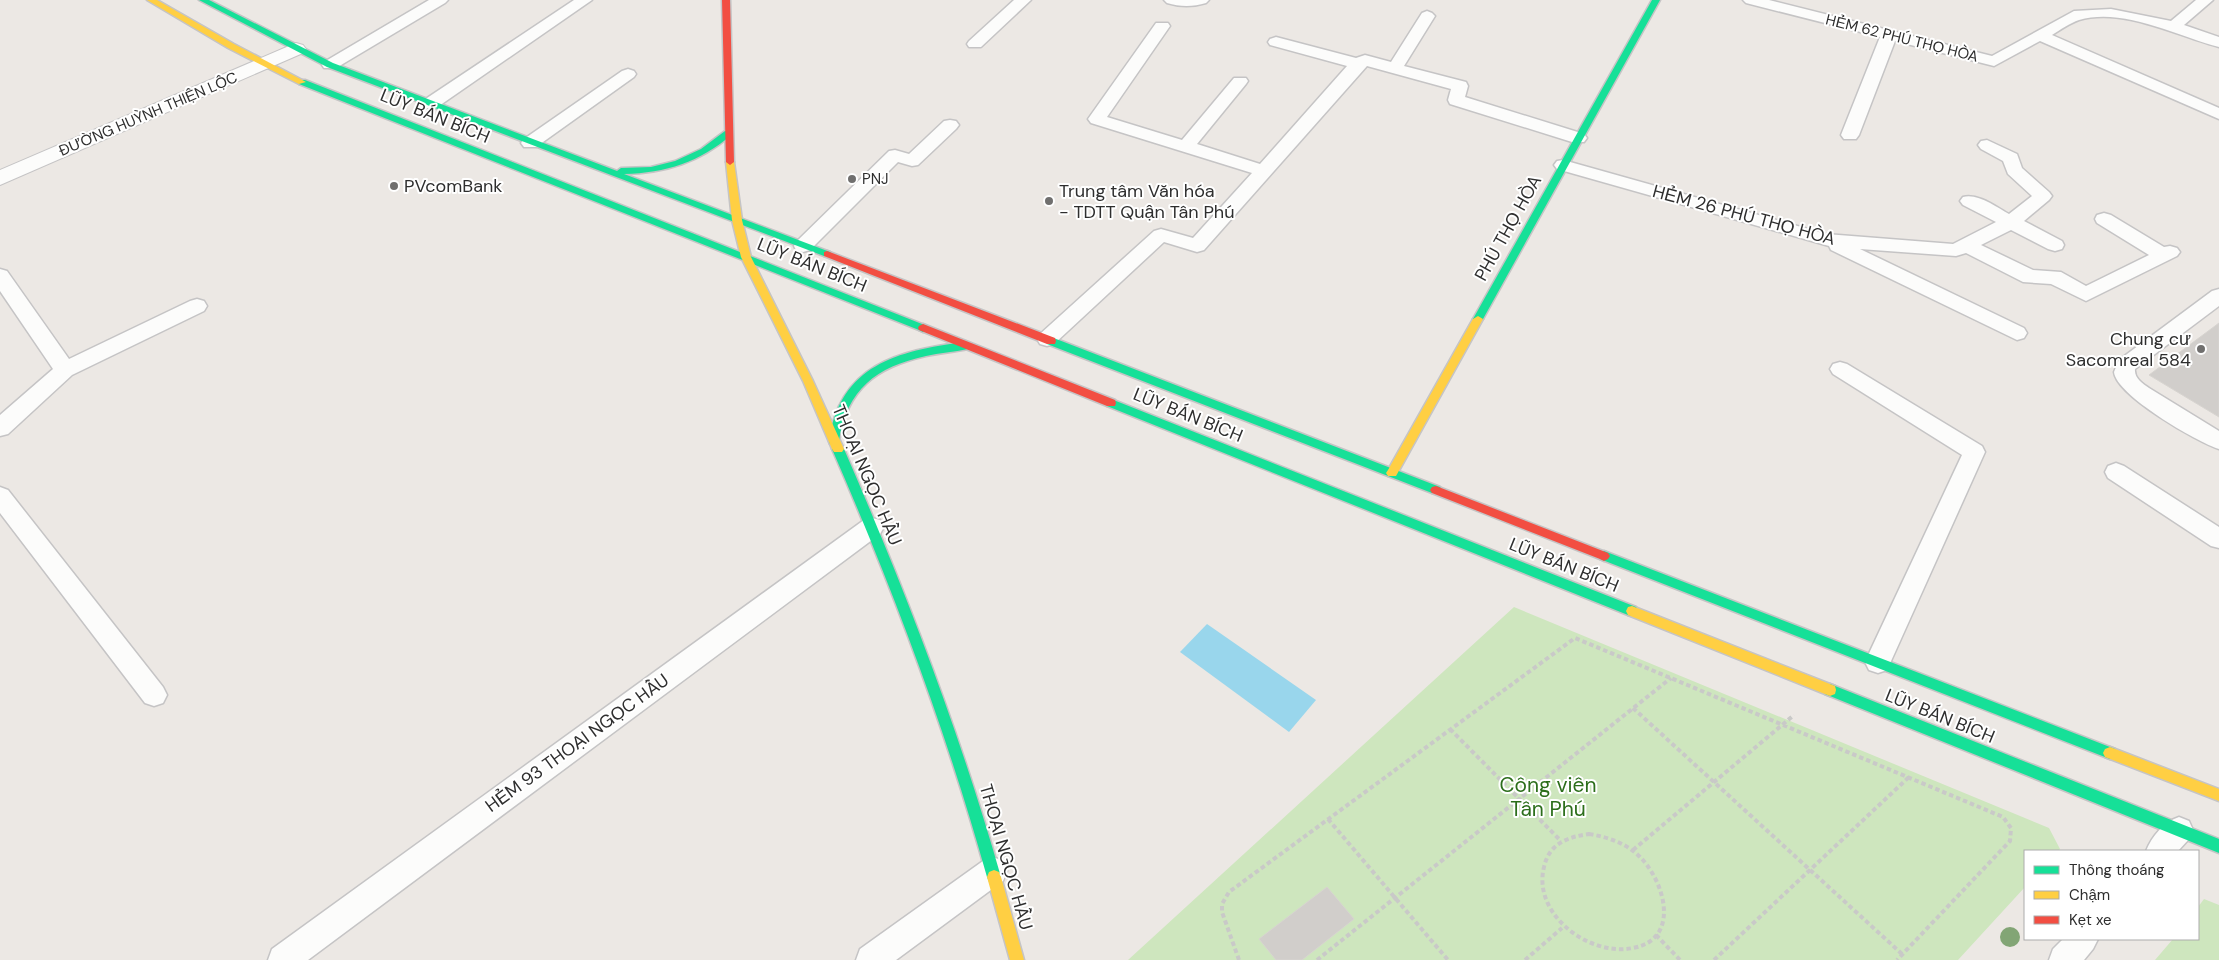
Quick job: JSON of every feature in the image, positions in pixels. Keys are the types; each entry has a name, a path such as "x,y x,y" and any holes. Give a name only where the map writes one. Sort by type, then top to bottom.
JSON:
{"main road":[{"name":"LŨY BÁN BÍCH","path":"151,0 300,81 967,345 2219,846"},
{"name":"LŨY BÁN BÍCH","path":"203,0 330,65 1047,339 2219,795"},
{"name":"PHÚ THỌ HÒA","path":"1392,474 1656,0"},
{"name":"THOẠI NGỌC HẦU","path":"724,1 728,133 737,220 746,257 808,381 872,527 953,740 993,871 1017,960"},
{"path":"601,169 639,172 677,166 707,152 728,133"},
{"path":"834,441 836,423 843,407 861,383 881,366 916,353 967,345"}],"street":[{"name":"ĐƯỜNG HUỲNH THIỆN LỘC","path":"0,178 296,49"}],"lane":[{"path":"330,65 440,0"},
{"path":"430,104 584,0"},
{"path":"976,44 1023,0"},
{"path":"1172,0 1194,2 1201,0"},
{"name":"HẺM 62 PHÚ THỌ HÒA","path":"1751,0 1994,61 2074,16 2087,13 2119,15 2173,27 2219,42"},
{"path":"2173,27 2205,0"},
{"path":"1395,68 1427,16"},
{"path":"1162,26 1097,119 1264,171"},
{"path":"1850,135 1889,35"},
{"path":"2041,36 2219,114"},
{"path":"1276,42 1358,64"},
{"path":"1047,339 1161,234 1197,246 1358,64 1365,60 1460,86 1456,100 1578,138"},
{"path":"530,143 628,74"},
{"path":"1186,146 1240,81"},
{"path":"803,246 895,155 912,161 950,125"},
{"name":"HẺM 26 PHÚ THỌ HÒA","path":"1563,165 1826,240 1956,250 2011,222 2042,196 2014,170 2011,158 1987,144"},
{"path":"1969,201 2055,246"},
{"path":"1966,245 2030,277 2054,277 2086,294 2166,253 2104,220"},
{"path":"1826,240 2017,333"},
{"path":"0,276 65,370"},
{"path":"2219,296 2126,365 2124,370 2125,378 2139,392 2219,441"},
{"path":"0,428 65,370 197,306"},
{"path":"1840,369 1974,452 1878,662"},
{"path":"2116,472 2219,539"},
{"path":"0,496 154,695"},
{"name":"HẺM 93 THOẠI NGỌC HẦU","path":"283,960 872,527"},
{"path":"2161,850 2179,830"},
{"path":"871,960 993,871"},
{"path":"2064,960 2082,940"}],"path":[{"path":"1239,960 1222,912 1224,898 1229,892 1575,638 2003,817 2011,826 2013,834 2010,841 1897,960"},
{"path":"1317,960 1671,678"},
{"path":"1633,708 1902,954"},
{"path":"1633,850 1800,710"},
{"path":"1450,729 1561,841"},
{"path":"1714,960 1909,777"},
{"path":"1328,819 1448,960"},
{"path":"1589,834 1608,836 1633,850 1655,874 1662,892 1665,910 1662,925 1656,935 1640,949 1620,954 1600,951 1580,942 1562,928 1549,910 1542,891 1541,873 1546,856 1561,841 1571,836 1589,834"},
{"path":"1525,960 1562,928"},
{"path":"1656,935 1680,960"}],"green space":[{"name":"Công viên Tân Phú","path":"1514,607 2049,828 2060,849 2024,850 2024,888 1958,960 1128,960"},
{"path":"2204,899 2219,905 2219,960 2155,960 2172,940 2199,940 2199,906"}],"water":[{"path":"1207,624 1316,700 1289,732 1180,652"}],"building":[{"name":"Chung cư Sacomreal 584","path":"2219,323 2219,417 2149,375"},
{"path":"1327,887 1354,919 1302,960 1276,960 1259,939"}],"traffic: fast":[{"path":"203,0 330,65 827,254"},
{"path":"1478,319 1656,0"},
{"path":"302,82 923,328"},
{"path":"621,171 651,170 679,163 704,151 728,133"},
{"path":"1051,341 1436,490"},
{"path":"834,441 838,418 846,400 857,385 872,373 907,357 945,348 964,346"},
{"path":"1111,403 1632,611"},
{"path":"838,449 883,554 944,714 979,822 994,877"},
{"path":"1604,556 2110,753"},
{"path":"1830,690 2219,846"}],"traffic: slow":[{"path":"151,0 231,46 302,82"},
{"path":"730,162 737,220 746,257 808,381 838,449"},
{"path":"1392,473 1478,319"},
{"path":"1632,611 1830,690"},
{"path":"2110,753 2219,795"},
{"path":"994,877 1017,960"}],"traffic: jam":[{"path":"726,0 730,162"},
{"path":"827,254 1051,341"},
{"path":"923,328 1111,403"},
{"path":"1436,490 1604,556"}],"place":[{"name":"PNJ","path":"852,179"},
{"name":"PVcomBank","path":"394,186"},
{"name":"Trung tâm Văn hóa - TDTT Quận Tân Phú","path":"1049,201"},
{"name":"Chung cư Sacomreal 584","path":"2201,349"}]}
